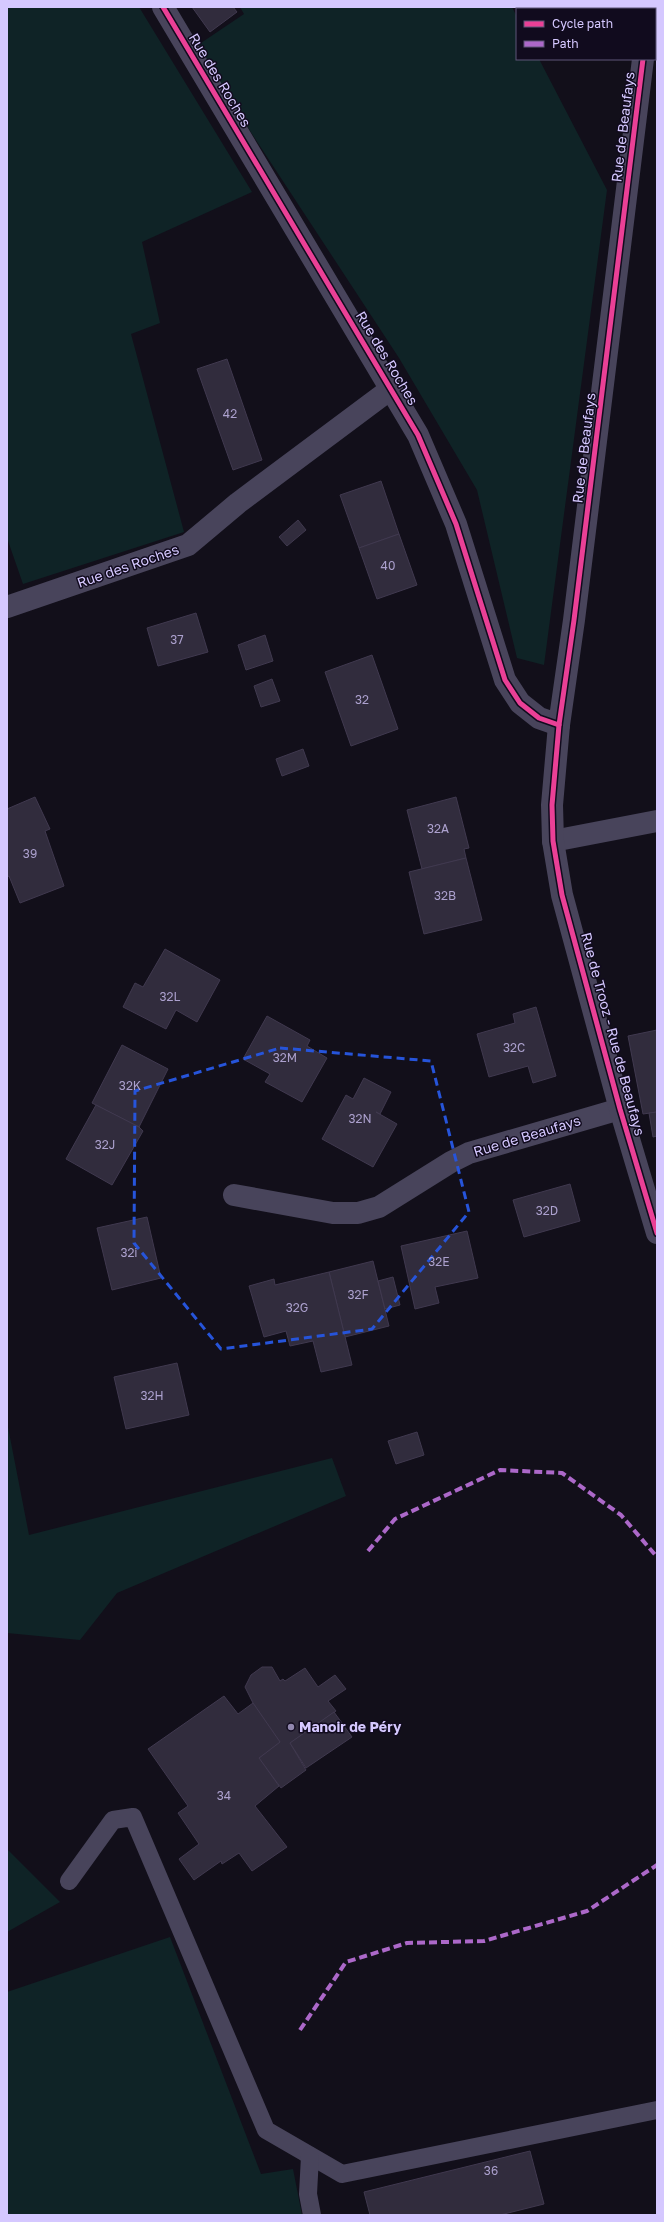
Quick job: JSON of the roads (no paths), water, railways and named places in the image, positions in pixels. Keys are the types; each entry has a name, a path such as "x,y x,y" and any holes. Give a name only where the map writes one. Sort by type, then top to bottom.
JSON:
{"street":[{"name":"Rue des Roches","path":"163,7 392,388 418,435 456,524 505,680 520,703 539,718 559,725"},
{"name":"Rue de Beaufays","path":"553,841 552,805 559,725 581,565 643,60"},
{"name":"Rue des Roches","path":"7,607 188,545 238,503 392,388"},
{"path":"553,841 657,820"},
{"name":"Rue de Trooz - Rue de Beaufays","path":"553,841 562,895 620,1108 657,1232"},
{"name":"Rue de Beaufays","path":"234,1195 333,1213 358,1213 379,1207 451,1162 469,1153 620,1108"}],"lane":[{"path":"69,1881 113,1820 133,1817 266,2130 342,2174 657,2110"},
{"path":"310,2156 308,2194 312,2215"}],"place":[{"name":"Manoir de Péry","path":"291,1727"}]}
